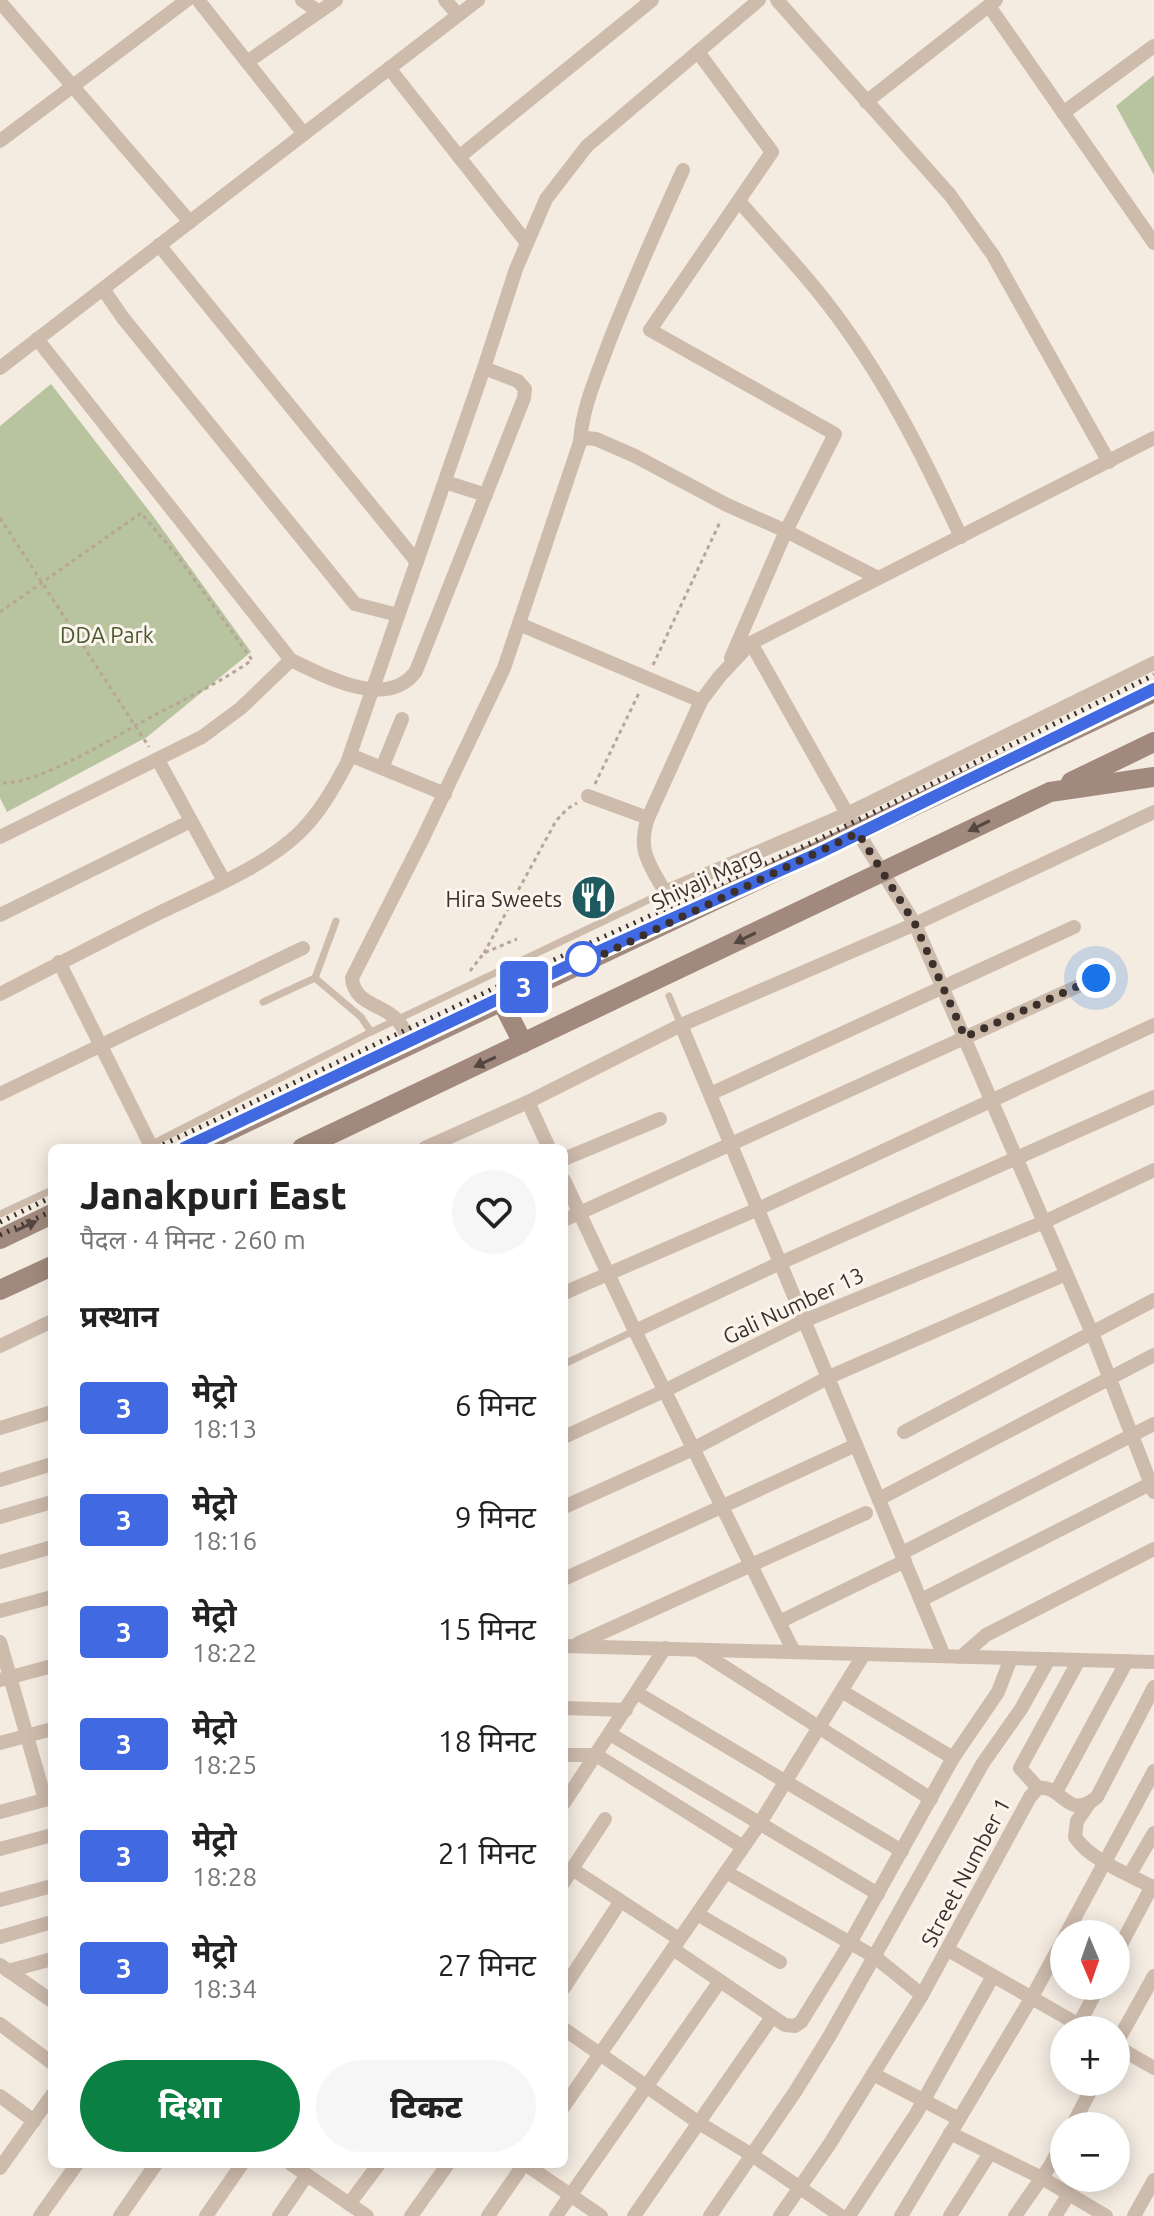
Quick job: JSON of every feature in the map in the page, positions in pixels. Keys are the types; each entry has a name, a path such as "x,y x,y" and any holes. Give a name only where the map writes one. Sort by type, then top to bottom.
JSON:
{"main road":[{"name":"Shivaji Marg","path":"200,1144 1154,692"},
{"path":"310,1144 1154,742"},
{"path":"1050,792 1154,777"},
{"path":"502,1002 523,1043"},
{"path":"0,1239 48,1216"},
{"path":"0,1290 48,1268"}],"street":[{"path":"0,141 187,0"},
{"path":"198,0 304,134"},
{"path":"302,0 319,12"},
{"path":"247,62 336,0"},
{"path":"445,0 458,15"},
{"path":"0,368 478,0"},
{"path":"459,157 652,0"},
{"path":"0,994 224,881 298,834 328,799 350,755 527,243 546,199 587,146 759,0"},
{"path":"777,0 950,195 993,255 1109,462"},
{"path":"0,2 190,222"},
{"path":"866,102 992,3 1063,113 1154,243"},
{"path":"1063,113 1154,46"},
{"path":"698,52 772,152 650,330 835,434 786,531 726,669"},
{"path":"389,68 527,243"},
{"path":"410,1044 398,1019 360,997 353,987 352,978 445,794 504,668 580,442 585,411 618,317 683,170"},
{"path":"739,201 827,303 863,355 912,434 961,537"},
{"path":"159,245 417,562"},
{"path":"103,289 355,604 398,615"},
{"path":"37,339 291,660 322,675 372,692 409,680 416,671 524,398 525,389 518,381 484,368"},
{"path":"580,442 586,438 596,439 612,446 878,578"},
{"path":"691,912 644,855 644,832 701,701 751,643 1154,438"},
{"path":"445,482 486,495"},
{"path":"519,624 701,701"},
{"path":"751,643 858,833 915,924 1092,1333 1153,1486 921,1600"},
{"path":"0,837 202,737 241,708 291,660"},
{"path":"671,889 847,814 1154,663"},
{"path":"382,768 402,719"},
{"path":"350,755 445,794"},
{"path":"158,760 224,881"},
{"path":"588,796 648,818"},
{"path":"434,1144 528,1102 681,1025 915,924 1154,812"},
{"path":"0,915 191,821"},
{"path":"710,1094 1074,927"},
{"path":"0,1094 303,948"},
{"path":"59,962 148,1144"},
{"path":"568,1218 1096,978"},
{"path":"681,1025 944,1656"},
{"path":"568,1291 758,1209 1154,1025"},
{"path":"635,1331 1154,1097"},
{"path":"528,1102 547,1144"},
{"path":"568,1157 660,1119"},
{"name":"Gali Number 13","path":"568,1435 806,1320 1044,1222 1154,1170"},
{"path":"568,1189 794,1652"},
{"path":"568,1505 693,1449 829,1377 1066,1274"},
{"path":"904,1432 1154,1300"},
{"path":"0,1346 48,1323"},
{"path":"879,1499 1154,1355"},
{"path":"0,1428 48,1413"},
{"path":"779,1622 1154,1424"},
{"path":"568,1577 856,1445"},
{"path":"0,1480 48,1465"},
{"path":"0,1517 48,1503"},
{"path":"568,1646 866,1513"},
{"path":"0,1562 48,1548"},
{"path":"961,1657 986,1635 1154,1549"},
{"path":"0,1611 48,1598"},
{"path":"0,1642 5,1678 48,1795"},
{"path":"568,1646 1154,1662"},
{"path":"568,1797 665,1648"},
{"path":"698,1649 931,1799"},
{"path":"568,2100 760,1823 864,1654"},
{"path":"572,1869 772,2017 790,2027 801,2022 850,1943 953,1758 998,1692 1011,1658"},
{"path":"710,2216 802,2081 983,1763 1021,1709 1049,1659"},
{"path":"1038,1788 1020,1768 1079,1660"},
{"path":"1056,1792 1127,1661"},
{"path":"5,1678 48,1667"},
{"path":"1130,1929 1153,1887 1105,1861 1075,1837 1077,1821 1097,1797 1154,1687"},
{"path":"843,1692 953,1758"},
{"path":"637,1693 902,1851"},
{"path":"568,1708 626,1710"},
{"path":"0,1743 48,1730"},
{"path":"610,1734 878,1894"},
{"path":"568,1755 596,1755 743,1847"},
{"path":"1074,1920 1154,1771"},
{"name":"Street Number 1","path":"780,2216 922,1995 1030,1797 1038,1788 1045,1787 1069,1804 1088,1805"},
{"path":"0,1812 48,1798"},
{"path":"568,1876 605,1819"},
{"path":"1130,1874 1154,1833"},
{"path":"0,1849 48,1836"},
{"path":"726,1872 875,1957 922,1995"},
{"path":"0,1900 48,1887"},
{"path":"568,1982 620,1902"},
{"path":"697,1914 780,1962"},
{"path":"0,1937 48,1923"},
{"path":"948,1950 1064,2016"},
{"path":"4,1968 48,1960"},
{"path":"901,2216 1050,1964"},
{"path":"4,1968 48,1998"},
{"path":"849,2216 923,2100 993,1976"},
{"path":"1130,2020 1154,1976"},
{"path":"556,2216 720,1981"},
{"path":"634,2216 772,2017"},
{"path":"0,2024 48,2060"},
{"path":"568,2032 841,2216"},
{"path":"1130,2053 1154,2068"},
{"path":"873,2074 959,2119"},
{"path":"0,2096 34,2121"},
{"path":"2,2162 48,2101"},
{"path":"950,2133 1042,2178 1106,2216"},
{"path":"950,2216 990,2153"},
{"path":"1015,2216 1050,2164"},
{"path":"40,2216 74,2168"},
{"path":"120,2216 153,2168"},
{"path":"206,2216 239,2168"},
{"path":"279,2216 298,2168 359,2212 377,2168"},
{"path":"411,2216 445,2168"},
{"path":"488,2216 521,2168"},
{"path":"530,2168 601,2216"},
{"path":"1134,2216 1154,2180"},
{"path":"1055,2216 1069,2194"}],"lane":[{"path":"155,1144 371,1032 671,889"},
{"path":"263,1002 315,978 336,921"},
{"path":"315,978 361,1017 371,1032"},
{"path":"669,996 681,1025"},
{"path":"0,1214 48,1192"},
{"path":"568,1362 635,1331"}],"path":[{"path":"484,953 556,821 567,809 588,796 727,505"},
{"path":"0,612 141,513 179,558 252,660 47,771 13,783 0,783"},
{"path":"0,518 158,760"}],"green space":[{"path":"1154,75 1154,175 1116,106"},
{"name":"DDA Park","path":"51,384 153,516 251,652 147,737 7,812 0,798 0,426"}],"railway":[{"path":"164,1144 588,944 813,842 1154,675"},
{"path":"608,948 841,841"},
{"path":"192,1144 413,1040"},
{"path":"0,1222 48,1199"},
{"path":"0,1235 48,1213"}],"metro line":[{"name":"3","path":"192,1144 593,954 819,853 1154,689"}],"place":[{"name":"Hira Sweets","path":"593,898"}],"route":[{"path":"583,959 583,964 858,833 915,924 965,1037 1096,978"}]}
